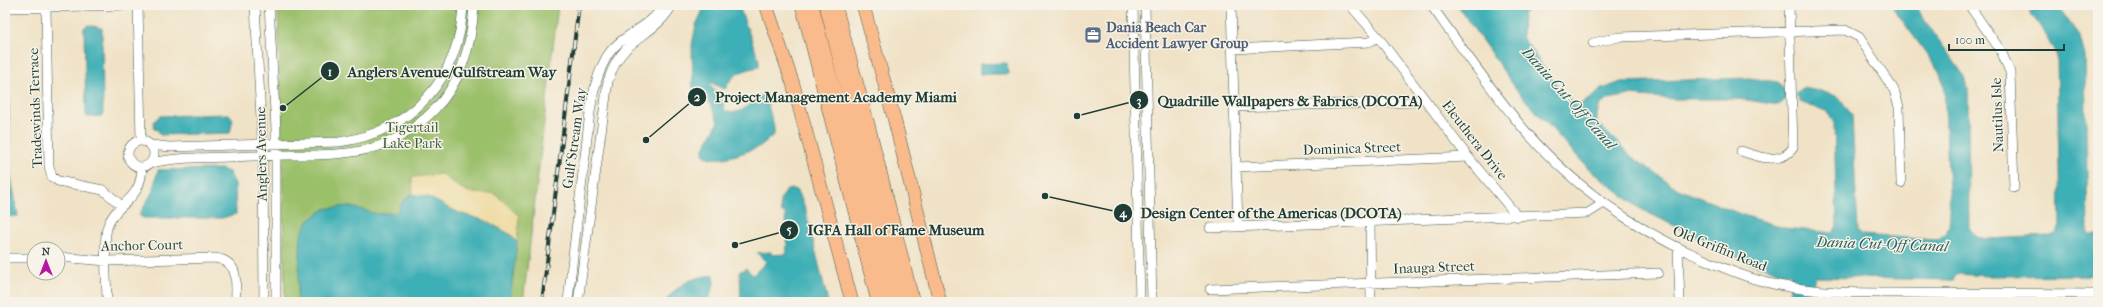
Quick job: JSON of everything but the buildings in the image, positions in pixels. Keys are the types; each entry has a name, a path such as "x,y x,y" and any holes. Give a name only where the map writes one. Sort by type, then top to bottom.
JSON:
{"highway":[{"path":"766,5 793,84 852,302"},
{"path":"802,5 878,302"},
{"path":"812,5 888,302"},
{"path":"826,5 900,302"},
{"path":"835,5 868,124 913,302"},
{"path":"862,5 894,118 940,302"}],"street":[{"path":"5,8 27,6 129,5"},
{"path":"138,5 141,140"},
{"name":"Anglers Avenue","path":"254,5 263,156 264,302"},
{"name":"Anglers Avenue","path":"269,5 276,143 276,302"},
{"path":"141,140 151,145 176,147 262,145 276,143 352,140 381,131 405,118 427,99 449,66 461,30 463,5"},
{"path":"141,140 131,145 128,154 132,164 146,165 176,160 202,158 276,155 339,155 365,151 392,140 418,125 438,107 455,82 469,45 474,5"},
{"name":"Gulf Stream Way","path":"568,302 587,140 598,76 607,56 614,47 655,16 663,5"},
{"name":"Gulf Stream Way","path":"578,302 589,211 608,81 612,69 626,49 663,20 672,5"},
{"path":"1133,5 1140,302"},
{"path":"1146,5 1152,302"},
{"path":"1231,5 1238,227"},
{"name":"Eleuthera Drive","path":"1350,5 1378,37 1468,157 1518,217"},
{"name":"Old Griffin Road","path":"1431,5 1518,122 1555,161 1604,202 1643,229 1678,248 1746,276 1785,287 1859,293 1955,295 2098,294"},
{"path":"1741,152 1755,156 1778,159 1788,156 1793,148 1789,5"},
{"name":"Nautilus Isle","path":"1969,5 2002,51 2010,72 2014,188"},
{"name":"Tradewinds Terrace","path":"46,7 49,166 52,177 58,181 103,190 122,206"},
{"path":"1593,43 1619,37 1790,33 1845,30 1859,37 1894,90 1899,107 1901,183"},
{"path":"1233,49 1369,42 1378,37"},
{"path":"1234,107 1414,102 1422,96"},
{"path":"107,302 107,229 112,217 138,189 146,165 154,152 151,145"},
{"path":"202,146 202,158"},
{"path":"176,147 176,160"},
{"name":"Dominica Street","path":"1236,167 1468,157"},
{"path":"1210,228 1518,217 1588,213 1604,202"},
{"path":"1370,222 1371,302"},
{"path":"1678,248 1680,302"},
{"path":"5,258 26,258"},
{"name":"Anchor Court","path":"66,258 107,261 215,258 226,260 233,266 235,274 236,302"},
{"name":"Inauga Street","path":"1210,289 1658,273"}],"green space":[{"name":"Tigertail Lake Park","path":"278,5 558,5 523,302 285,302"}],"sand":[{"path":"442,174 454,184 466,191 478,194 494,193 519,216 517,243 511,235 486,221 459,213 428,197 413,195 412,179 414,177"}],"water":[{"name":"Dania Cut-Off Canal","path":"1457,5 1535,5 1523,14 1522,37 1563,94 1577,106 1585,102 1600,90 1621,82 1749,78 1778,82 1787,93 1788,97 1779,105 1740,99 1674,99 1630,95 1609,99 1600,105 1597,114 1597,123 1632,157 1678,189 1743,215 1785,228 1833,233 1837,226 1834,122 1826,111 1802,103 1797,97 1797,93 1802,88 1827,92 1840,98 1852,116 1858,232 1862,235 1936,240 1947,232 1950,221 1944,85 1939,71 1891,5 1914,5 1965,77 1968,89 1969,229 1977,237 1987,239 2051,236 2057,233 2060,226 2057,56 2046,35 2025,5 2057,5 2080,37 2085,56 2088,234 2098,234 2098,275 1987,276 1957,274 1953,280 1815,277 1809,302 1781,302 1789,296 1791,275 1746,262 1639,208 1588,168 1519,93"},
{"path":"734,7 740,9 759,60 759,67 748,69 739,73 732,79 726,88 723,89 712,83 709,84 723,102 725,111 738,112 743,110 754,100 765,95 774,127 774,135 758,147 744,153 721,158 707,157 703,154 705,146 718,121 706,95 701,91 695,92 693,88 692,45 696,25 704,8"},
{"path":"88,25 102,28 103,113 101,116 87,117 84,28"},
{"path":"5,47 8,53 10,172 18,216 5,217"},
{"path":"1007,63 1008,74 980,74 980,64"},
{"path":"229,114 233,119 230,133 160,135 158,130 154,129 154,121 160,116"},
{"path":"221,169 229,172 235,184 236,214 222,218 143,218 139,215 152,193 158,170"},
{"path":"787,190 796,190 801,198 806,212 828,302 741,302 740,271 745,270 745,268 753,275 766,262 757,253 771,252 771,255 787,254 785,212 781,212 780,200"},
{"path":"411,194 428,197 459,213 486,221 511,235 517,243 510,302 297,302 301,234 308,221 324,209 348,206 378,214 397,212 403,201"},
{"path":"714,275 714,284 708,302 694,300 665,302 675,290 686,282"}],"railway":[{"path":"542,302 579,5"}],"place":[{"name":"Dania Beach Car Accident Lawyer Group","path":"1093,35"},
{"name":"Anglers Avenue/Gulfstream Way","path":"283,108"},
{"name":"Quadrille Wallpapers & Fabrics (DCOTA)","path":"1077,116"},
{"name":"Project Management Academy Miami","path":"646,140"},
{"name":"Design Center of the Americas (DCOTA)","path":"1045,196"},
{"name":"IGFA Hall of Fame Museum","path":"735,245"}]}
